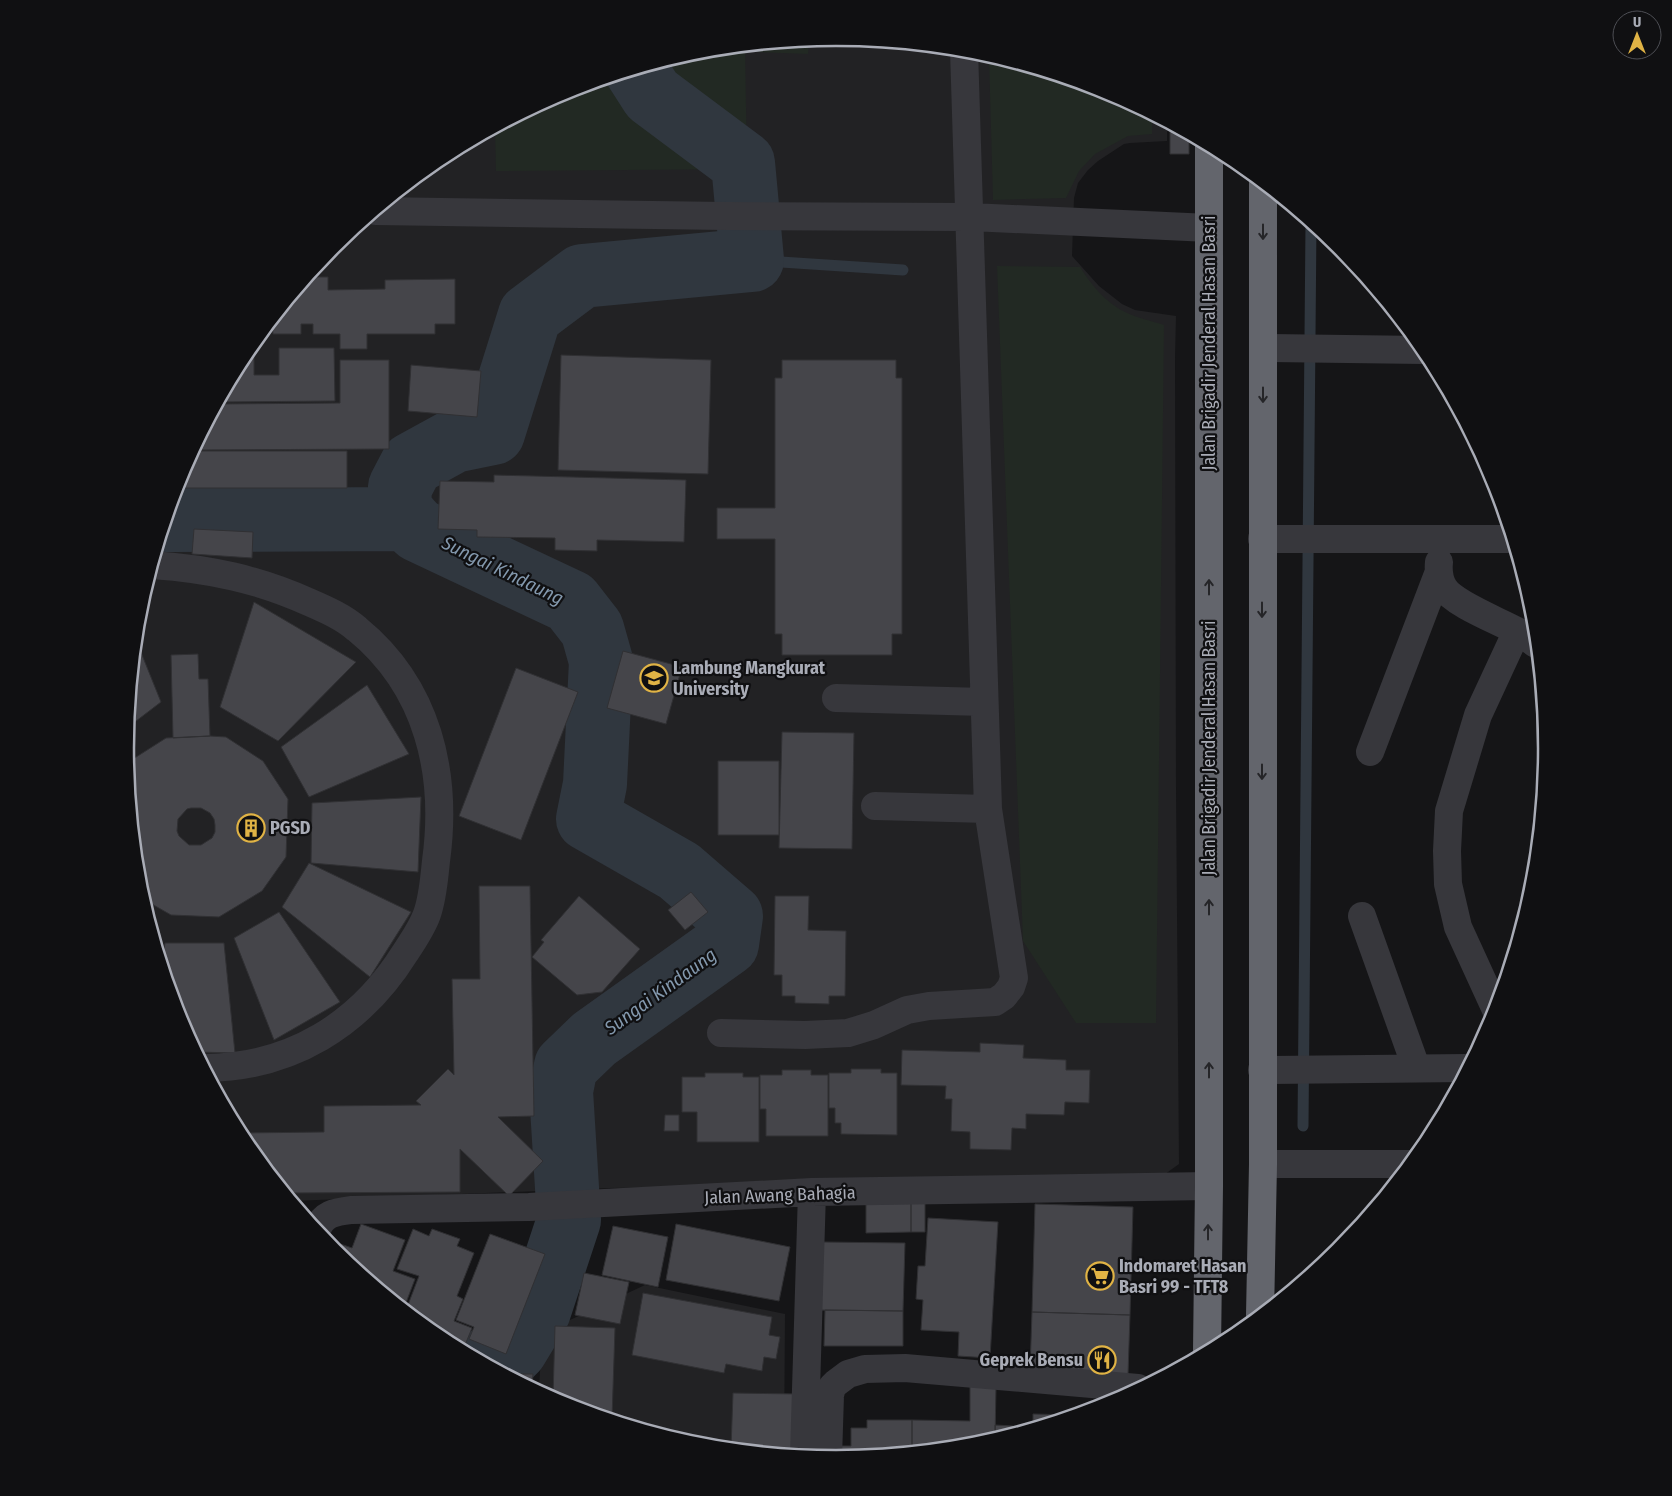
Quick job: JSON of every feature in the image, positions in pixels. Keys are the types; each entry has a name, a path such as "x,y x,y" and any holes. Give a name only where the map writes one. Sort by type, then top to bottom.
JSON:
{"highway":[{"name":"Jalan Brigadir Jenderal Hasan Basri","path":"1207,1343 1209,1186 1209,154"},
{"path":"1260,1307 1263,1164 1263,191"}],"street":[{"path":"721,1033 848,1033 874,1025 907,1010 929,1006 995,1002 1004,996 1011,987 1014,978 988,809 971,217 964,58"},
{"path":"384,211 971,217 1209,228"},
{"path":"1263,348 1413,350"},
{"path":"1262,539 1506,539"},
{"path":"1370,752 1438,574 1441,539"},
{"path":"158,566 188,568 240,576 287,592 334,613 356,628 383,654 406,683 421,714 433,750 438,784 439,844 433,888 427,913 416,936 393,973 357,1012 327,1033 301,1047 257,1063 227,1068 212,1068"},
{"path":"1438,574 1443,588 1449,594 1526,638 1478,715 1449,810 1447,843 1448,884 1458,927 1491,999"},
{"path":"836,698 984,702"},
{"path":"875,806 988,809"},
{"path":"1362,916 1416,1068"},
{"path":"1262,1070 1460,1068"},
{"path":"1263,1164 1401,1164"},
{"name":"Jalan Awang Bahagia","path":"320,1224 331,1213 352,1210 529,1207 812,1192 1209,1186"},
{"path":"804,1449 812,1192"},
{"path":"828,1450 830,1395 832,1387 848,1374 865,1368 905,1368 1125,1387"}],"shaded area":[{"name":"Lambung Mangkurat University","path":"836,46 928,52 1018,70 1062,83 1105,100 1167,130 1167,141 1124,144 1098,161 1078,183 1074,198 1072,256 1099,286 1122,304 1135,310 1176,316 1176,787 1179,1164 1154,1182 610,1188 300,1201 253,1138 228,1099 207,1058 171,974 158,930 140,840 134,748 140,656 158,566 171,522 188,479 228,397 279,321 308,285 373,220 409,191 485,140 526,119 610,83 654,70 744,52 790,48"},
{"path":"808,47 808,54 754,51"},
{"path":"745,52 747,169 496,171 495,135 526,119 610,83 654,70"},
{"path":"989,64 1062,83 1105,100 1152,122 1152,134 1128,136 1095,154 1079,171 1066,198 993,200"},
{"path":"997,266 1080,267 1094,287 1113,305 1131,315 1164,325 1156,1023 1076,1023 1023,941"},
{"path":"645,1285 785,1314 784,1447 744,1444 654,1426 610,1413 539,1383 542,1333"}],"building":[{"path":"1170,131 1189,141 1189,154 1170,154"},
{"path":"316,277 328,277 328,290 385,289 385,280 455,279 455,324 435,324 435,334 367,334 367,349 340,349 340,334 313,334 313,324 301,324 301,334 273,334 273,330 279,321"},
{"path":"279,348 334,348 335,401 225,402 254,357 254,375 279,375"},
{"path":"561,355 711,360 708,474 558,470"},
{"path":"340,360 389,360 389,449 201,450 224,404 340,403"},
{"path":"782,360 896,360 896,378 902,378 902,634 892,634 892,655 782,655 782,634 775,634 775,539 717,539 717,508 775,508 775,378 782,378"},
{"path":"411,365 481,371 477,417 408,411"},
{"path":"201,451 347,451 347,488 184,488"},
{"path":"494,475 686,480 684,542 597,540 597,551 555,550 555,538 477,537 477,530 438,529 440,481 494,482"},
{"path":"194,529 253,532 252,558 192,554"},
{"path":"254,602 356,662 278,741 220,707"},
{"path":"623,651 682,667 666,724 607,708"},
{"path":"141,652 161,702 135,722"},
{"path":"198,654 199,679 208,679 210,736 173,738 171,655"},
{"path":"516,668 578,692 521,840 459,816"},
{"path":"367,685 409,754 309,797 281,747"},
{"path":"782,732 854,733 852,849 779,848"},
{"name":"PGSD","path":"210,736 226,737 263,761 288,799 286,857 262,891 219,917 171,915 152,904 140,840 134,758 166,738","holes":["201,808 210,813 215,825 215,832 212,838 201,845 189,845 179,836 177,831 178,819 187,809"]},
{"path":"718,761 779,761 779,835 718,835"},
{"path":"421,797 418,872 311,863 312,803"},
{"path":"309,863 411,912 370,977 282,907"},
{"path":"479,886 530,886 534,1116 498,1117 543,1161 509,1196 460,1149 460,1192 293,1193 250,1133 324,1132 324,1106 421,1105 416,1101 448,1069 454,1075 452,979 480,979"},
{"path":"691,892 708,912 685,930 668,910"},
{"path":"579,896 640,949 602,992 577,995 532,957 544,942 541,940"},
{"path":"775,896 809,896 808,930 846,931 845,996 829,996 829,1004 795,1003 795,996 782,996 782,975 774,975"},
{"path":"279,912 340,1002 274,1040 234,938"},
{"path":"165,943 224,943 235,1053 204,1052 171,974 164,950"},
{"path":"980,1043 1024,1045 1023,1058 1066,1060 1066,1070 1090,1070 1089,1103 1065,1102 1064,1115 1026,1114 1026,1129 1012,1128 1011,1150 970,1149 970,1132 951,1131 952,1099 945,1099 946,1086 901,1085 902,1050 980,1052"},
{"path":"851,1069 881,1069 881,1073 897,1073 897,1135 841,1134 841,1123 835,1123 835,1108 829,1108 829,1073 851,1073"},
{"path":"782,1070 811,1070 811,1075 828,1075 828,1136 766,1136 766,1109 760,1109 760,1075 782,1075"},
{"path":"705,1073 743,1073 743,1077 759,1077 759,1142 697,1142 697,1112 682,1112 682,1077 705,1077"},
{"path":"665,1115 679,1115 679,1131 664,1131"},
{"path":"866,1199 911,1199 911,1232 866,1233"},
{"path":"911,1199 925,1199 925,1232 911,1232"},
{"path":"1035,1204 1133,1207 1130,1315 1032,1312"},
{"path":"928,1218 998,1222 990,1358 958,1356 959,1332 921,1330 923,1300 916,1299 918,1266 925,1266"},
{"path":"361,1224 405,1240 393,1271 415,1279 406,1303 373,1276 340,1244 352,1248"},
{"path":"676,1224 790,1247 779,1301 666,1280"},
{"path":"613,1226 668,1237 658,1287 602,1275"},
{"path":"413,1229 429,1236 432,1229 460,1239 457,1246 474,1253 457,1296 463,1299 454,1321 472,1328 466,1344 408,1304 419,1276 397,1269"},
{"path":"490,1234 545,1254 506,1354 469,1339 474,1327 456,1320"},
{"path":"822,1242 905,1243 903,1311 821,1310"},
{"path":"584,1273 629,1282 620,1324 575,1315"},
{"path":"643,1293 772,1317 769,1335 780,1337 776,1359 764,1357 762,1371 726,1364 724,1373 632,1355"},
{"path":"825,1310 903,1311 903,1346 824,1346"},
{"path":"1032,1312 1130,1315 1128,1374 1030,1371"},
{"path":"555,1326 615,1328 612,1414 553,1390"},
{"path":"520,1374 533,1374 533,1380"},
{"path":"970,1386 996,1386 995,1431 912,1445 912,1420 970,1421"},
{"path":"733,1393 797,1394 795,1448 731,1442"},
{"path":"1033,1414 1057,1415 1033,1422"},
{"path":"867,1420 912,1420 912,1445 834,1450 833,1446 851,1446 851,1428 867,1428"},
{"path":"995,1425 1013,1426 1013,1427 995,1431"}],"waterway":[{"name":"Sungai Kindaung","path":"492,1360 507,1358 516,1349 539,1311 569,1220 561,1091 566,1066 594,1039 727,944 731,916 679,871 588,819 595,784 601,661 592,629 571,602 418,530 399,510 400,487 412,464 454,441 493,433 530,315 582,276 752,260 743,163 652,95 639,74"},
{"path":"1303,1126 1311,232"},
{"path":"752,260 903,270"},
{"path":"172,520 408,519"}],"place":[{"name":"Lambung Mangkurat University","path":"654,678"},
{"name":"PGSD","path":"251,828"},
{"name":"Indomaret Hasan Basri 99 - TFT8","path":"1100,1276"},
{"name":"Geprek Bensu","path":"1102,1360"}]}
